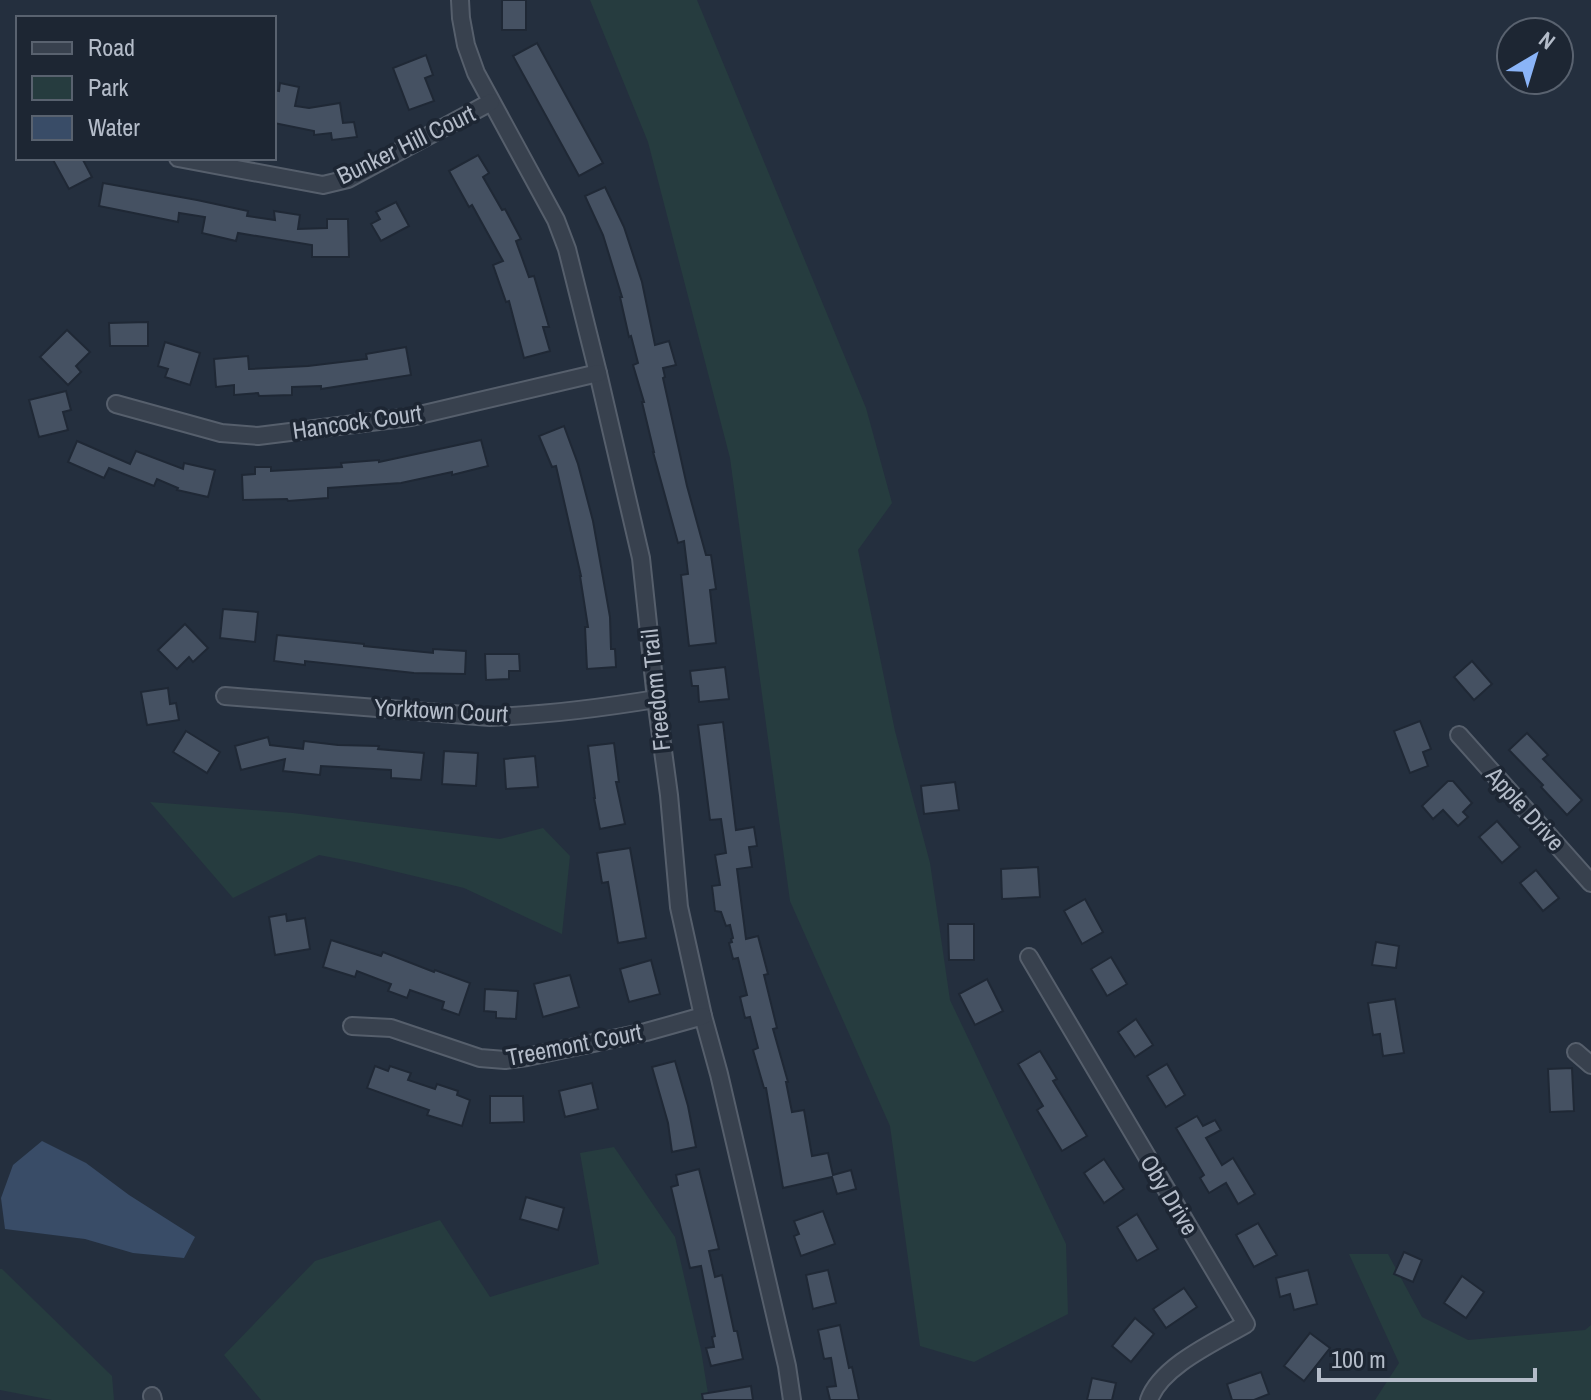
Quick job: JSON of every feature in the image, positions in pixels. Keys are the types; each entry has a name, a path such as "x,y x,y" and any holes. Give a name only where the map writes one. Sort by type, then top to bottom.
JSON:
{"street":[{"name":"Freedom Trail","path":"460,0 466,45 476,73 556,220 567,249 598,373 641,558 679,907 784,1351 792,1400"},
{"name":"Bunker Hill Court","path":"189,160 323,185 348,179 491,102"},
{"name":"Hancock Court","path":"116,404 221,433 258,436 411,417 598,373"},
{"name":"Yorktown Court","path":"225,696 490,717 611,707 656,699"},
{"name":"Apple Drive","path":"1459,735 1591,883"},
{"name":"Oby Drive","path":"1029,957 1246,1324 1171,1370 1159,1381 1149,1400"},
{"name":"Treemont Court","path":"352,1026 391,1028 480,1058 505,1060 646,1032 703,1016"},
{"path":"1576,1052 1591,1065"}],"green space":[{"path":"590,0 697,0 866,408 892,503 858,550 895,731 930,863 950,1000 1066,1244 1068,1314 974,1362 920,1346 890,1126 790,901 730,458 648,142"},
{"path":"150,802 293,813 500,839 543,828 570,856 562,934 464,888 319,855 233,898"},
{"path":"614,1147 675,1237 709,1400 261,1400 224,1355 315,1261 440,1220 490,1297 599,1264 580,1153"},
{"path":"1349,1254 1388,1254 1422,1317 1468,1340 1585,1330 1591,1325 1591,1400 1375,1400 1399,1363"},
{"path":"0,1269 112,1376 114,1400 52,1400 0,1390"}],"water":[{"path":"42,1141 86,1163 195,1237 184,1258 133,1253 85,1239 5,1229 1,1198 13,1165"}],"building":[{"path":"502,0 526,0 526,30 502,30"},
{"path":"537,43 603,163 579,176 513,56"},
{"path":"426,55 433,75 425,78 434,101 409,110 393,68"},
{"path":"280,83 299,87 295,106 309,108 340,103 343,123 354,122 357,137 332,140 331,133 314,135 314,131 276,123 276,90 279,91"},
{"path":"478,155 489,173 483,177 521,239 516,241 529,277 534,276 549,327 543,327 550,351 524,358 509,301 506,302 493,265 503,261 449,171"},
{"path":"53,160 83,160 92,177 69,189"},
{"path":"103,183 248,211 247,216 275,220 274,211 300,215 298,229 327,228 327,219 348,219 349,257 312,257 312,245 238,233 236,241 202,233 205,217 179,213 178,222 99,206"},
{"path":"605,187 624,227 642,282 655,345 669,341 676,365 663,368 663,378 687,486 706,555 711,555 716,589 710,590 716,643 689,646 681,575 688,574 684,541 678,543 653,452 644,402 633,365 638,363 629,337 622,297 603,235 585,196"},
{"path":"396,202 409,226 381,241 371,224 380,219 376,212"},
{"path":"148,322 148,346 110,346 109,323"},
{"path":"67,330 90,352 76,366 81,372 68,385 40,357"},
{"path":"165,342 200,353 190,385 165,377 168,369 158,366"},
{"path":"406,347 411,375 321,389 321,386 292,387 292,395 234,395 234,385 216,387 214,359 248,356 249,369 308,366 367,359 366,354"},
{"path":"66,391 71,410 63,412 68,430 39,437 29,400"},
{"path":"564,426 593,521 616,667 587,669 585,627 588,627 581,576 556,466 552,467 539,436"},
{"path":"481,440 488,466 401,483 328,488 328,498 243,500 242,475 255,474 255,467 271,467 271,471 342,467 341,463 379,462"},
{"path":"77,441 130,464 136,451 183,469 184,463 215,470 208,497 177,490 157,479 154,486 109,468 104,478 68,462"},
{"path":"223,609 258,612 255,642 220,638"},
{"path":"185,624 208,648 193,662 189,657 177,669 158,650"},
{"path":"277,635 433,653 433,649 466,651 465,674 414,673 305,661 305,665 274,661"},
{"path":"485,654 519,654 520,671 509,671 509,679 486,680"},
{"path":"1472,661 1492,684 1474,700 1454,677"},
{"path":"725,667 729,699 699,702 698,686 692,686 690,671"},
{"path":"168,688 170,704 176,703 179,720 147,725 141,692"},
{"path":"1420,721 1431,749 1423,752 1428,766 1410,773 1394,731"},
{"path":"723,722 736,830 754,827 757,846 749,847 752,867 737,869 746,939 758,936 777,1028 773,1029 788,1082 792,1112 804,1110 812,1156 828,1153 833,1175 851,1170 856,1189 837,1194 832,1177 783,1188 766,1088 753,1050 758,1048 750,1017 745,1018 740,997 747,995 738,958 733,959 729,943 733,938 730,925 726,926 721,912 715,911 712,886 720,885 715,855 726,853 721,819 710,820 698,725"},
{"path":"186,731 220,752 207,773 173,752"},
{"path":"1527,733 1548,755 1543,759 1582,800 1567,815 1509,750"},
{"path":"268,737 270,745 303,749 304,741 379,746 378,749 424,753 421,780 391,778 391,770 321,766 320,775 283,771 285,759 241,770 235,746"},
{"path":"614,743 619,782 616,782 625,824 600,829 588,746"},
{"path":"444,751 478,753 476,786 442,784"},
{"path":"535,756 538,787 506,789 504,759"},
{"path":"1448,781 1453,781 1472,803 1463,812 1468,817 1458,826 1443,810 1433,819 1422,806"},
{"path":"955,782 959,810 924,814 921,786"},
{"path":"1497,821 1520,847 1502,863 1479,837"},
{"path":"630,848 646,938 618,943 608,882 602,883 597,853"},
{"path":"1038,867 1040,897 1002,899 1001,869"},
{"path":"1536,870 1559,898 1543,911 1520,883"},
{"path":"1085,899 1103,932 1082,944 1064,911"},
{"path":"286,914 287,921 305,918 310,949 275,955 269,917"},
{"path":"948,924 974,924 974,960 949,960"},
{"path":"331,940 381,956 383,952 470,983 459,1015 442,1009 444,1002 410,990 407,998 388,991 391,984 357,971 355,977 323,967"},
{"path":"1376,942 1399,946 1396,968 1372,965"},
{"path":"1111,957 1127,984 1107,996 1091,969"},
{"path":"651,960 660,994 629,1002 620,969"},
{"path":"570,975 579,1007 543,1017 534,984"},
{"path":"987,979 1003,1011 975,1025 959,994"},
{"path":"485,989 518,991 516,1019 496,1018 496,1012 484,1011"},
{"path":"1395,999 1404,1053 1383,1056 1380,1034 1373,1035 1368,1003"},
{"path":"1136,1019 1153,1045 1135,1057 1118,1032"},
{"path":"1040,1051 1057,1079 1053,1081 1087,1136 1062,1151 1037,1110 1043,1106 1018,1064"},
{"path":"675,1061 696,1147 672,1152 668,1123 652,1067"},
{"path":"1167,1064 1185,1095 1166,1107 1147,1076"},
{"path":"375,1066 388,1071 390,1066 411,1073 408,1080 435,1089 437,1084 458,1091 457,1095 470,1100 462,1126 427,1115 429,1110 367,1088"},
{"path":"1572,1068 1574,1111 1550,1112 1548,1069"},
{"path":"592,1083 598,1109 565,1117 559,1091"},
{"path":"490,1096 523,1096 524,1122 490,1123"},
{"path":"1197,1116 1203,1126 1215,1120 1221,1130 1206,1138 1222,1165 1233,1158 1255,1194 1238,1204 1226,1183 1209,1193 1200,1178 1204,1175 1176,1128"},
{"path":"1104,1159 1124,1189 1104,1203 1084,1173"},
{"path":"699,1169 719,1249 709,1251 715,1277 722,1275 743,1359 711,1366 706,1348 714,1347 712,1337 715,1336 701,1266 690,1268 671,1187 678,1185 676,1175"},
{"path":"526,1197 564,1208 558,1230 520,1219"},
{"path":"823,1211 835,1244 801,1256 794,1236 799,1234 794,1221"},
{"path":"1137,1214 1158,1249 1137,1261 1117,1227"},
{"path":"1258,1223 1277,1255 1254,1267 1236,1235"},
{"path":"1404,1252 1422,1260 1413,1282 1394,1274"},
{"path":"828,1270 836,1303 813,1309 806,1275"},
{"path":"1308,1270 1317,1304 1294,1310 1290,1294 1280,1297 1276,1278"},
{"path":"1462,1276 1484,1292 1466,1318 1444,1303"},
{"path":"1184,1288 1197,1307 1166,1328 1153,1309"},
{"path":"1135,1318 1154,1334 1131,1362 1112,1346"},
{"path":"840,1325 859,1400 830,1400 827,1387 836,1386 831,1358 824,1359 818,1330"},
{"path":"1310,1333 1330,1348 1304,1381 1284,1366"},
{"path":"1261,1372 1269,1394 1254,1400 1232,1400 1227,1384"},
{"path":"1092,1378 1116,1383 1112,1400 1087,1400"},
{"path":"751,1386 753,1400 703,1400 702,1394"}]}
